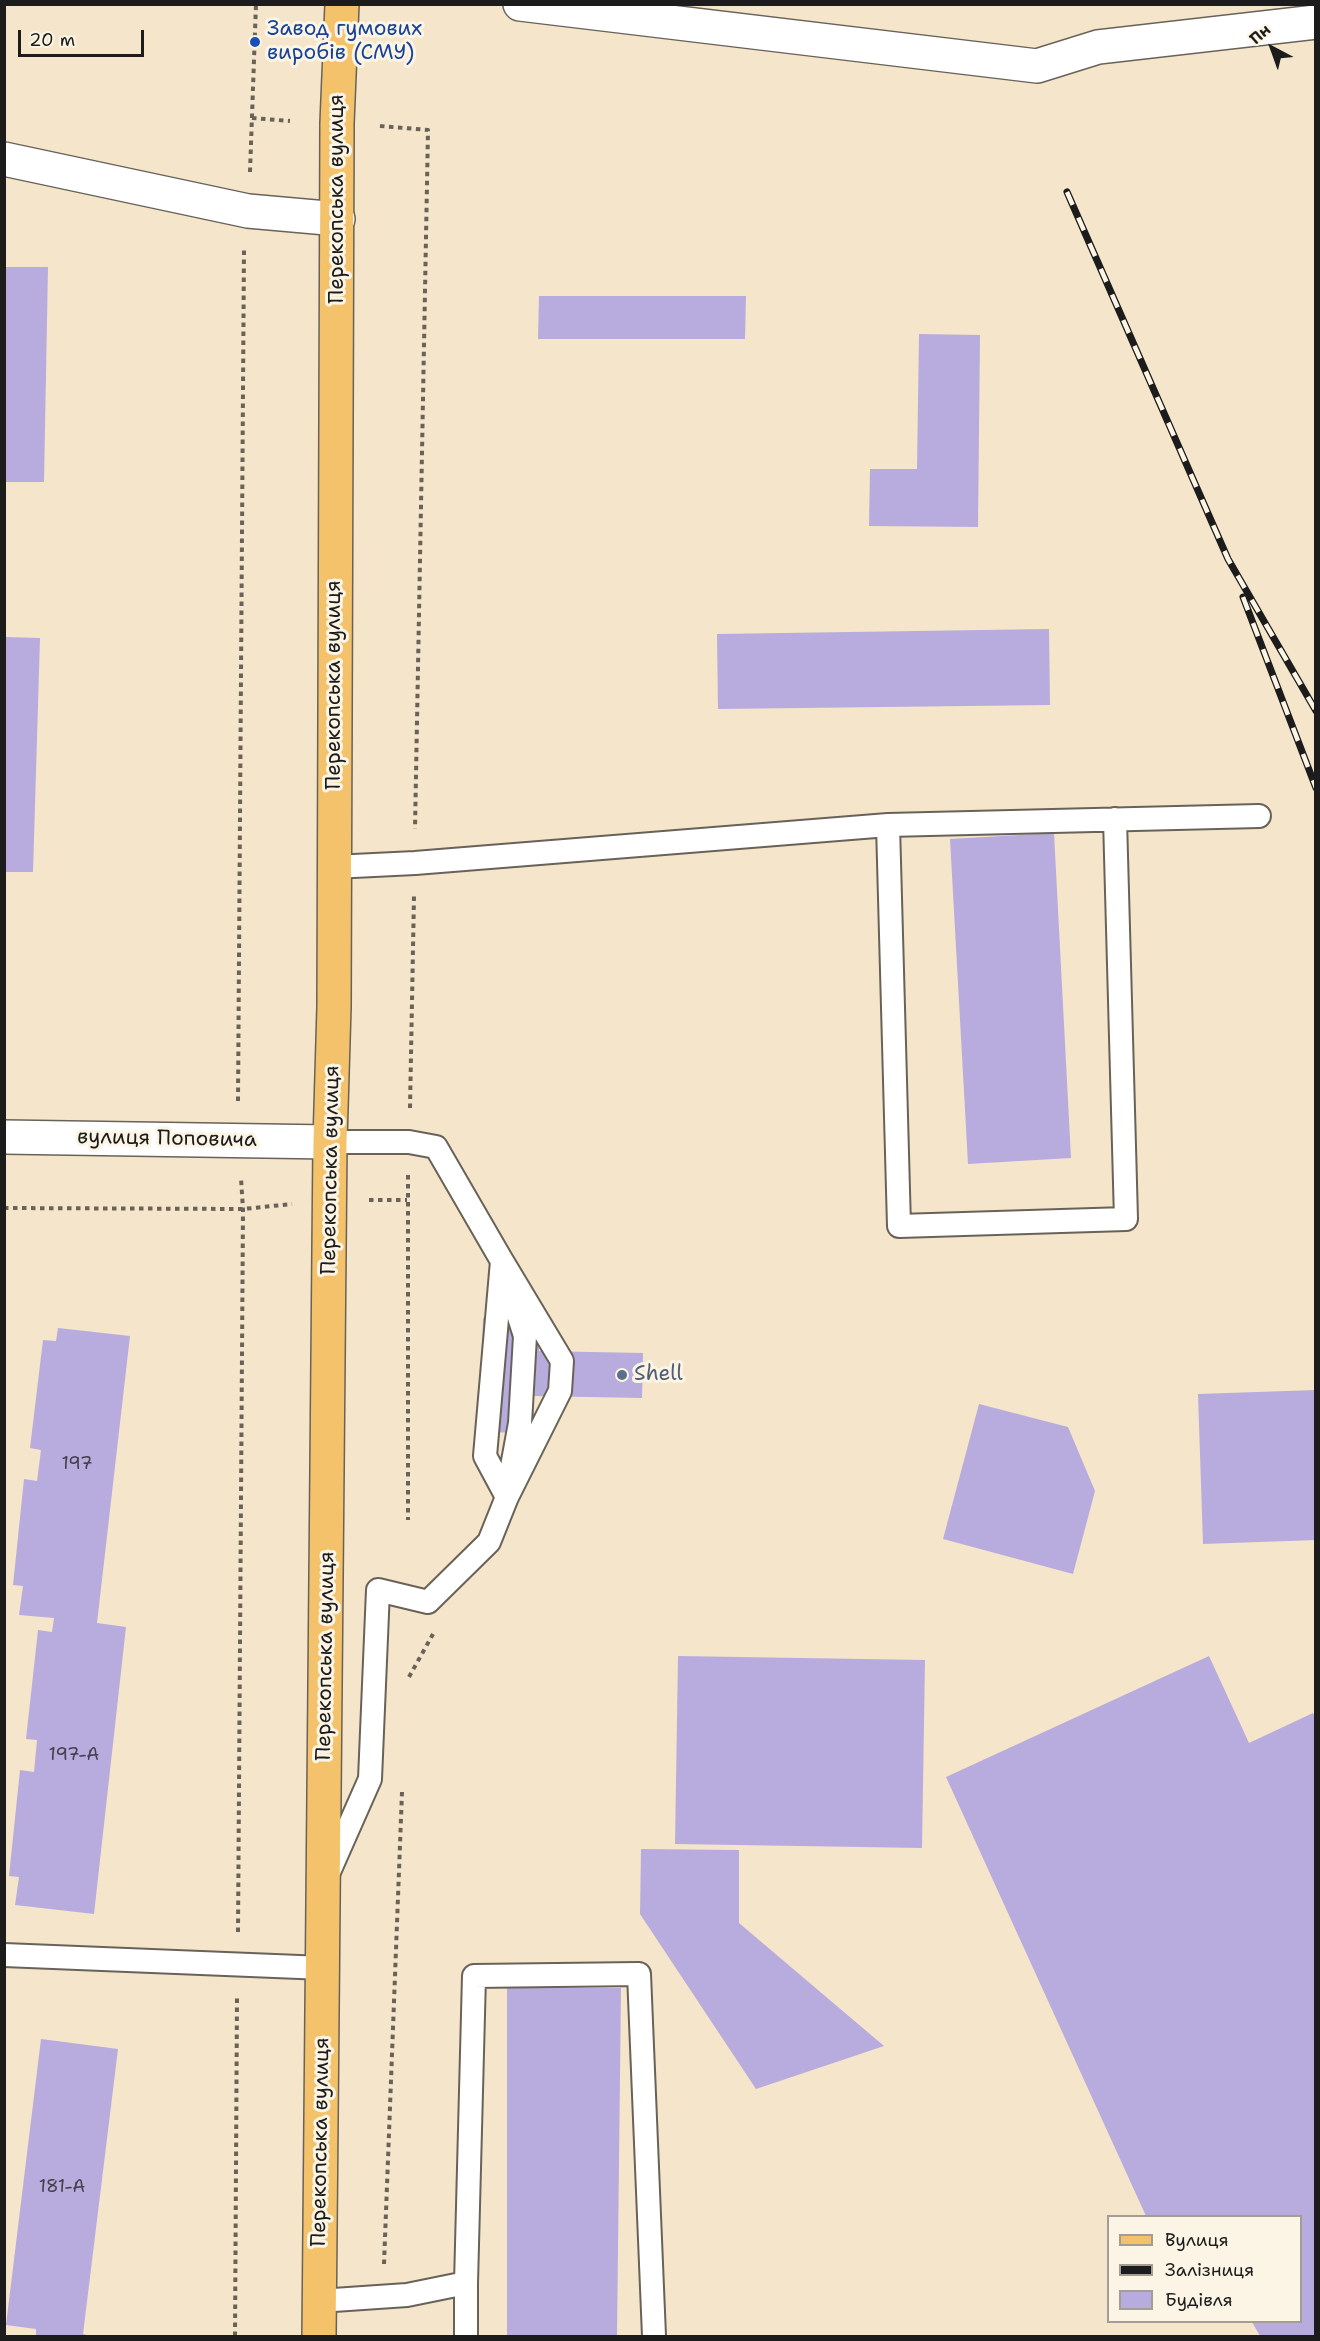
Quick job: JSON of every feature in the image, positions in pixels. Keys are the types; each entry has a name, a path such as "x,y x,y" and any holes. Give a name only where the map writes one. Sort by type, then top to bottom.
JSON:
{"main road":[{"name":"Перекопська вулиця","path":"319,2337 330,1142 334,1007 333,867 339,219 337,123 342,4"}],"street":[{"path":"520,4 1037,66 1098,47 1316,22"},
{"path":"4,159 248,211 339,219"},
{"name":"вулиця Поповича","path":"4,1137 330,1142"}],"lane":[{"path":"333,867 415,863 888,825 1259,816"},
{"path":"888,825 899,1226 1126,1219 1115,819"},
{"path":"323,1884 370,1779 378,1590 428,1602 489,1542 507,1497 560,1391 562,1361 501,1261 436,1147 409,1142 330,1142"},
{"path":"501,1261 485,1455 507,1497"},
{"path":"501,1261 525,1336 520,1423 507,1497"},
{"path":"4,1955 324,1968"},
{"path":"466,2337 474,1976 639,1974 654,2337"},
{"path":"319,2301 407,2295 466,2283"}],"path":[{"path":"235,2337 243,1209 238,1139 244,250 248,211 256,4"},
{"path":"252,118 290,121"},
{"path":"380,126 428,130 407,1200 408,1520"},
{"path":"4,1208 243,1209 330,1200"},
{"path":"405,1686 436,1628"},
{"path":"383,2295 402,1790"}],"building":[{"path":"4,267 48,267 44,482 4,482"},
{"path":"539,296 746,296 745,339 538,339"},
{"path":"919,334 980,335 978,527 869,526 870,469 917,469"},
{"path":"1049,629 1050,705 718,709 717,634"},
{"path":"4,637 40,638 33,872 4,872"},
{"path":"1054,833 1071,1158 968,1164 950,839"},
{"path":"483,1318 539,1319 539,1351 643,1353 642,1398 534,1396 533,1433 480,1432"},
{"path":"58,1328 130,1336 97,1623 126,1627 94,1914 15,1905 19,1877 9,1876 20,1770 34,1772 37,1740 26,1739 38,1630 52,1632 54,1618 19,1615 23,1586 13,1585 24,1479 37,1481 41,1450 30,1448 43,1340 56,1341"},
{"path":"1316,1390 1316,1540 1203,1544 1198,1394"},
{"path":"979,1404 1068,1427 1095,1491 1073,1574 943,1539"},
{"path":"678,1656 925,1660 922,1848 675,1844"},
{"path":"1209,1656 1249,1743 1313,1713 1316,1718 1316,2336 1260,2336 1253,2323 1302,2323 1302,2215 1146,2215 946,1777"},
{"path":"641,1849 739,1850 739,1923 884,2046 756,2089 640,1914"},
{"path":"507,1988 621,1988 617,2336 507,2336"},
{"path":"41,2039 118,2049 83,2334 91,2336 36,2336 36,2329 6,2325"}],"railway":[{"path":"1067,192 1228,559 1316,711"},
{"path":"1243,597 1316,788"}],"place":[{"name":"Завод гумових виробів (СМУ)","path":"255,42"},
{"name":"Shell","path":"622,1375"}]}
